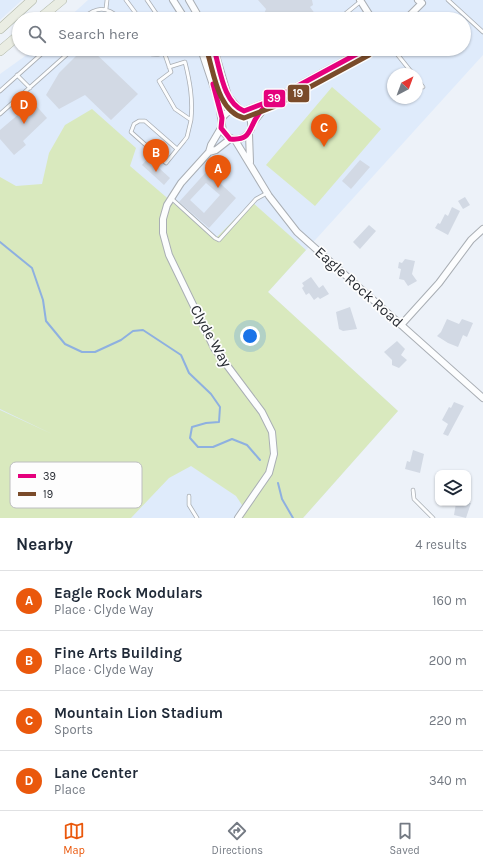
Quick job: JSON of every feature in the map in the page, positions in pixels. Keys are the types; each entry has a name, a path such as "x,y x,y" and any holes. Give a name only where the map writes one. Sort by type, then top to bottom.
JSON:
{"main road":[{"path":"19,12 32,0"},
{"path":"47,12 62,0"},
{"path":"0,29 12,18"},
{"path":"0,51 12,41"}],"street":[{"path":"173,0 181,12"},
{"path":"189,0 196,12"},
{"path":"361,1 367,12"},
{"path":"412,12 422,1"},
{"path":"203,56 214,87 222,118 221,128 211,145 209,152"},
{"path":"216,56 228,96 241,110 248,114 252,124"},
{"path":"222,118 228,111 241,110 270,101 353,56"},
{"path":"252,124 270,101"},
{"name":"Eagle Rock Road","path":"250,163 249,134 252,124"},
{"name":"Eagle Rock Road","path":"221,128 226,136 233,139 250,163 279,212 297,232 483,398"},
{"path":"209,152 216,150 233,139 245,138 249,134"},
{"name":"Clyde Way","path":"209,152 181,183 170,198 165,210 162,228 169,256 214,348 262,412 272,432 274,454 269,473 238,518"},
{"path":"401,325 439,283 471,240 483,229"}],"lane":[{"path":"106,9 107,0"},
{"path":"126,0 135,12"},
{"path":"147,0 155,12"},
{"path":"448,0 461,12"},
{"path":"348,12 361,1"},
{"path":"91,12 94,10 106,9 113,12"},
{"path":"471,21 483,32"},
{"path":"0,91 39,56"},
{"path":"0,114 65,56"},
{"path":"166,56 171,72 160,81 175,109 191,120"},
{"path":"399,56 408,68"},
{"path":"169,67 185,62 193,105 187,137 166,163 131,132 134,124 139,121 145,122 177,149"},
{"path":"17,75 30,88"},
{"path":"170,198 219,240 256,199 267,193"},
{"path":"413,490 414,499 433,518"},
{"path":"189,496 189,505 197,518"}],"shaded area":[{"path":"0,0 22,0 0,20"},
{"path":"88,0 483,0 483,55 268,292 398,411 303,518 0,518 0,74 25,56 471,56 471,12 75,12"}],"green space":[{"path":"332,87 381,129 315,206 266,165"},
{"path":"92,109 136,148 130,166 215,239 252,202 306,250 268,292 398,411 303,518 242,518 244,508 236,496 191,466 169,478 142,506 142,462 10,462 10,508 140,508 131,518 0,518 0,410 52,434 0,409 0,177 16,186 42,184 49,153 65,125"}],"building":[{"path":"258,0 312,0 313,5 310,7 314,12 265,12 266,9"},
{"path":"76,56 98,56 138,94 111,120 85,95 59,109 46,95 59,73"},
{"path":"33,102 47,118 23,141 26,145 14,155 0,139 0,130"},
{"path":"148,158 170,178 164,185 142,165"},
{"path":"360,160 370,167 351,189 342,181"},
{"path":"207,171 236,198 209,228 179,202","holes":["206,183 220,195 204,213 190,200"]},
{"path":"465,197 470,205 463,209 458,201"},
{"path":"452,207 460,211 448,235 435,228 438,223 440,224 445,214 448,216"},
{"path":"369,225 376,231 360,249 353,242"},
{"path":"405,259 415,261 412,274 417,281 408,286 404,280 399,279 401,269 398,268 399,262 402,263"},
{"path":"311,277 319,288 323,285 329,294 320,299 318,297 314,300 309,293 306,295 302,288 304,286 302,283"},
{"path":"350,307 357,329 343,331 339,329 336,312"},
{"path":"447,319 459,324 462,319 473,323 467,337 463,335 458,347 437,336 441,332"},
{"path":"397,341 405,349 401,355 407,360 399,368 392,365 392,360 384,352"},
{"path":"454,402 464,406 448,436 443,434 448,424 442,420 449,407 451,408"},
{"path":"413,450 424,454 420,473 405,469 407,461 410,462"},
{"path":"456,506 470,506 466,518 454,515"}],"waterway":[{"path":"0,242 32,268 43,300 46,321 65,344 82,352 95,352 121,340 133,331 143,330 181,355 189,373 211,394 220,407 219,422 206,423 192,427 190,438 198,447 213,447 232,439 247,445 260,460"},
{"path":"278,483 282,499 293,518"}],"transit line":[{"name":"19","path":"208,56 218,90 223,100 228,108 235,114 244,118 273,107 367,56"},
{"name":"39","path":"216,56 223,84 231,101 244,111 270,101 353,56"},
{"name":"39","path":"213,84 222,118 221,128 230,139 237,139 246,136 259,113 270,101"}],"place":[{"name":"Lane Center","path":"24,124"},
{"name":"Mountain Lion Stadium","path":"324,147"},
{"name":"Fine Arts Building","path":"156,172"},
{"name":"Eagle Rock Modulars","path":"218,188"}]}
